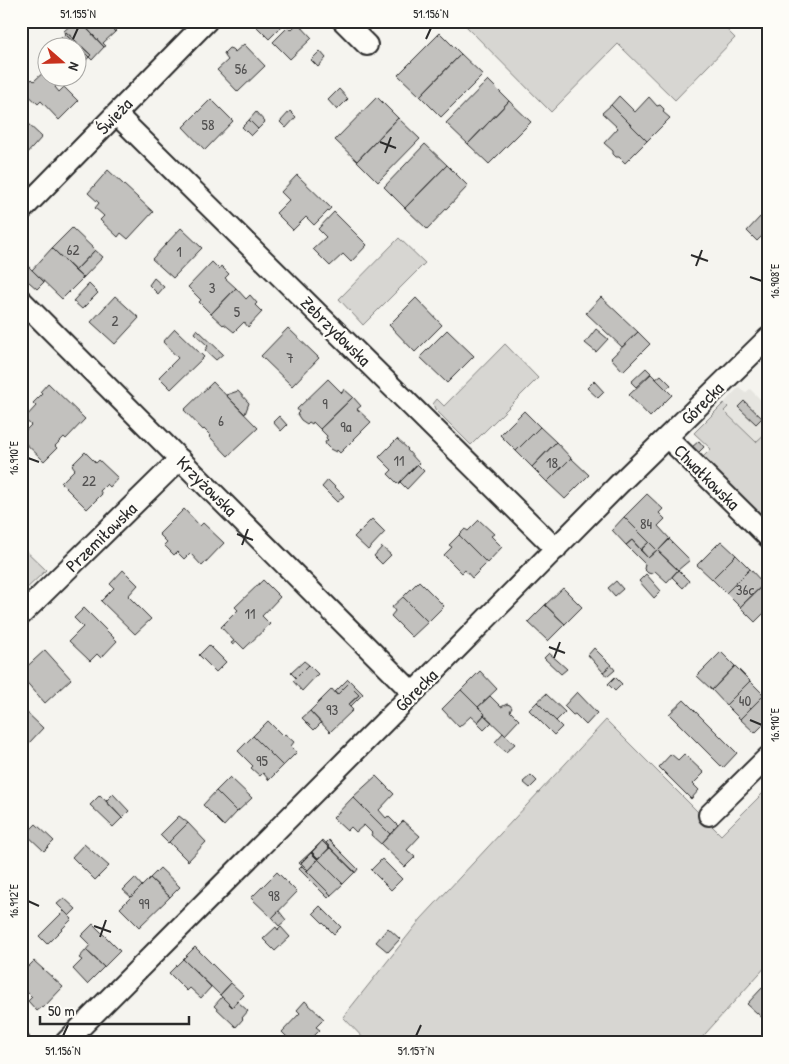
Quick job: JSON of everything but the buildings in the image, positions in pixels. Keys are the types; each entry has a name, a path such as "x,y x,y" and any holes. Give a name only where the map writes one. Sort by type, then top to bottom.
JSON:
{"street":[{"name":"Świeża","path":"21,211 207,21"},
{"path":"343,21 367,45"},
{"name":"Zebrzydowska","path":"116,114 556,549"},
{"name":"Krzyżowska","path":"21,300 413,693"},
{"name":"Górecka","path":"65,1043 667,437 768,338"},
{"name":"Chwałkowska","path":"667,437 768,537"},
{"name":"Przemiłowska","path":"21,615 180,460"},
{"path":"709,815 768,757"}],"shaded area":[{"path":"461,21 718,21 735,38 675,100 618,44 551,112"},
{"path":"399,238 425,263 363,325 339,299"},
{"path":"505,344 538,378 471,445 435,409 433,404 437,399 444,406"},
{"path":"739,387 745,393 750,389 768,407 768,431 756,443 724,410 728,407 724,403"},
{"path":"724,403 728,407 724,411 756,442 768,431 768,527 700,460 711,449 694,433"},
{"path":"21,546 46,570 21,594"},
{"path":"606,720 721,835 768,788 768,964 697,1043 368,1043 343,1017 421,919"}]}
